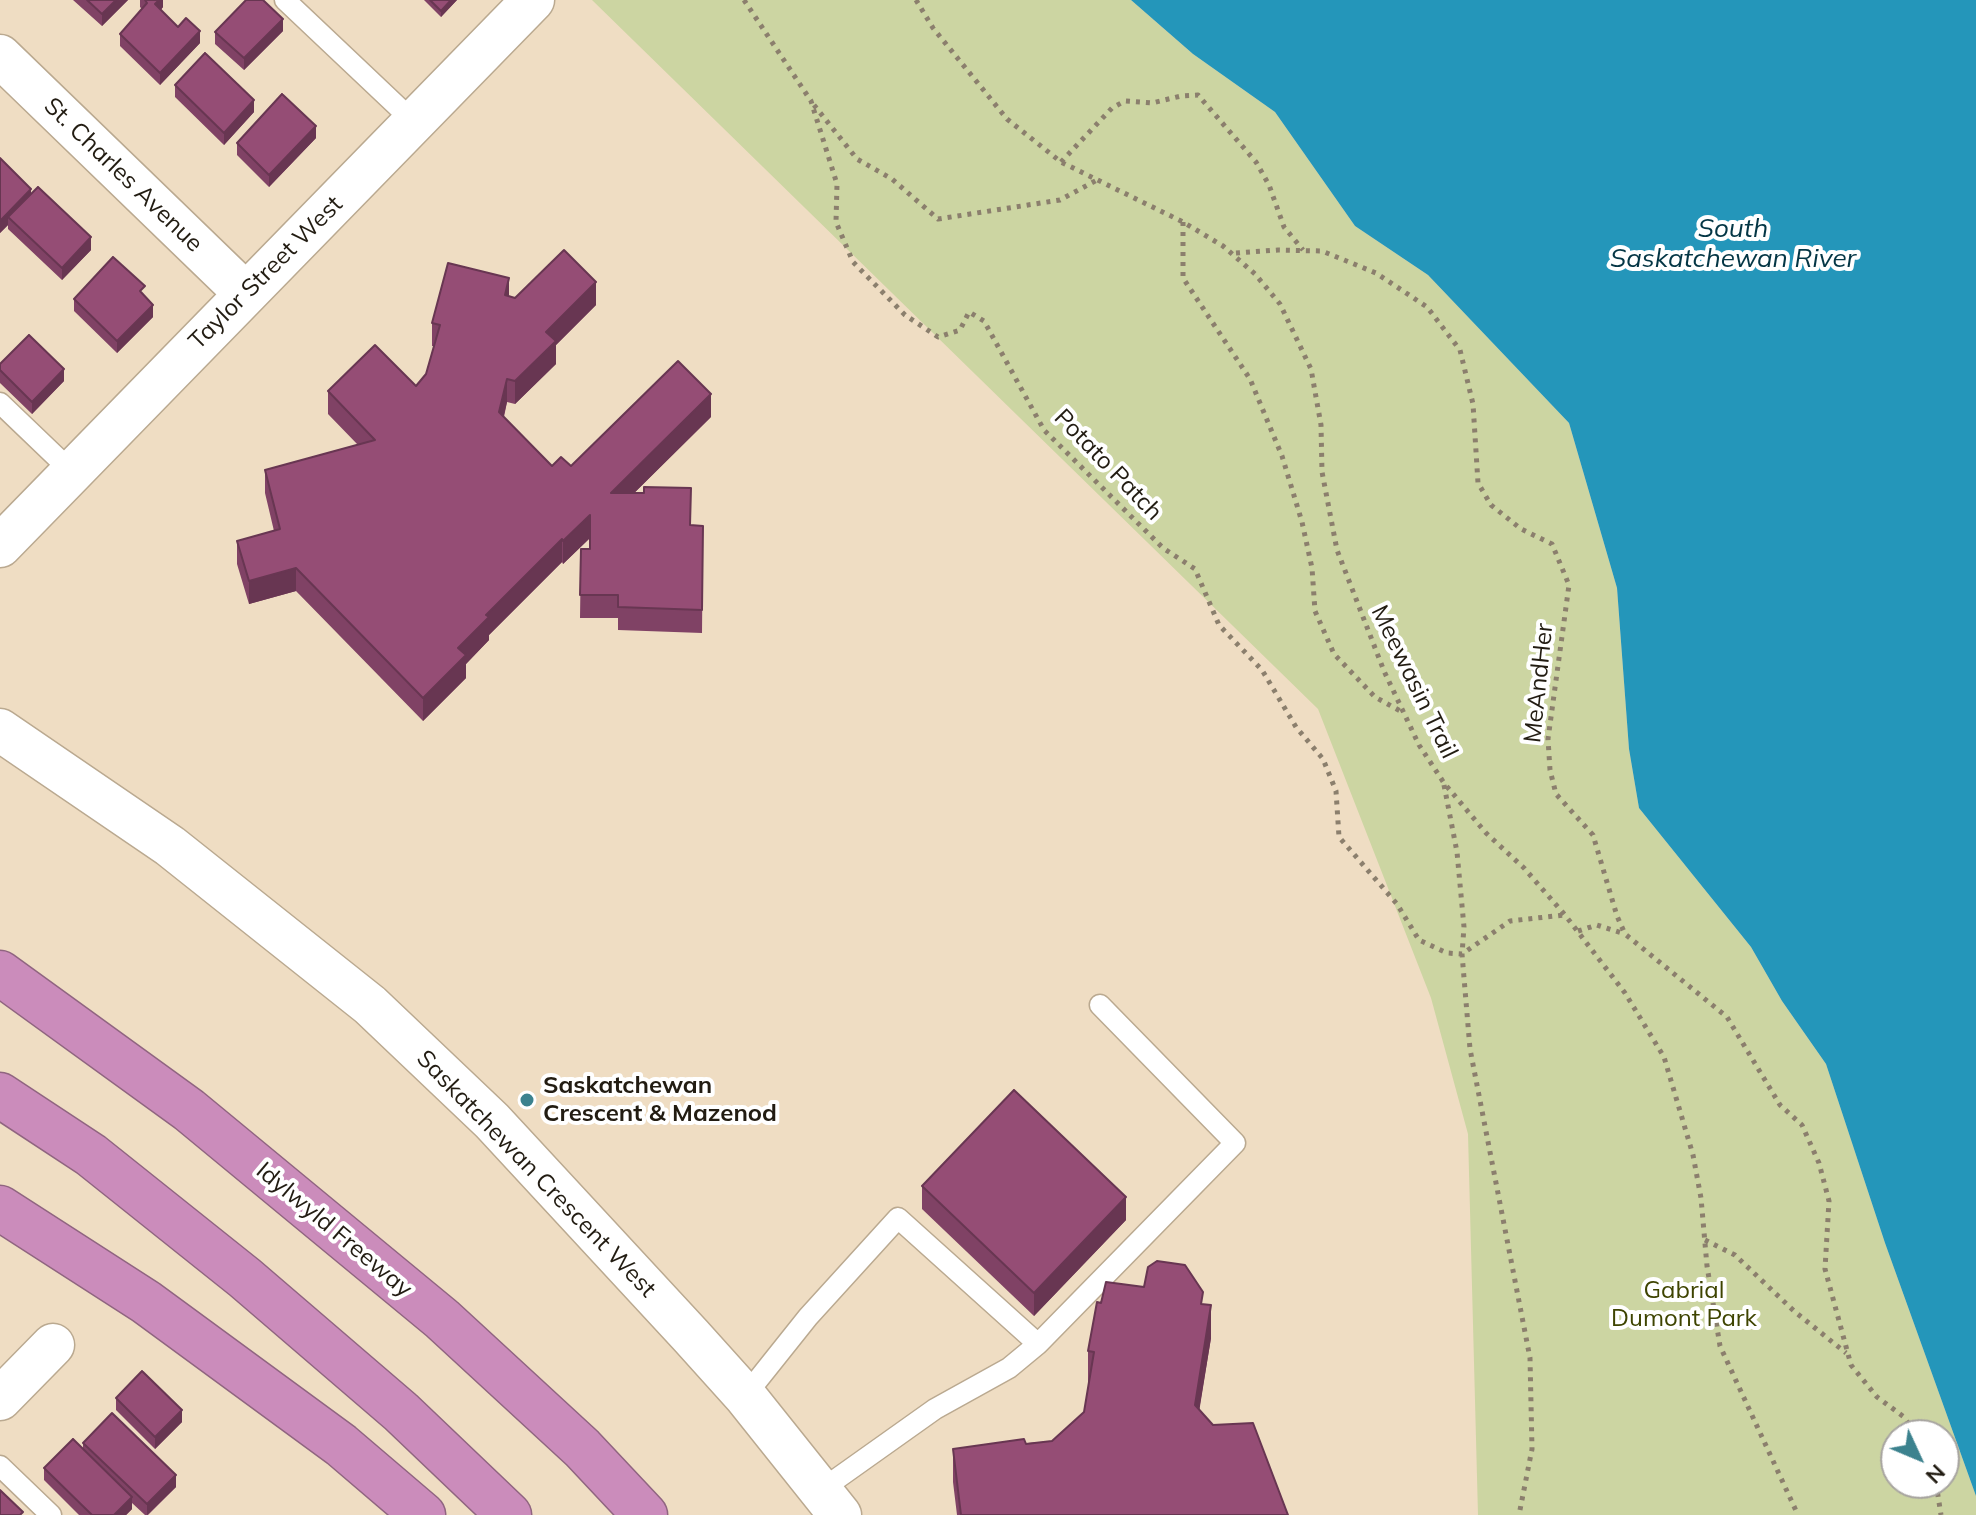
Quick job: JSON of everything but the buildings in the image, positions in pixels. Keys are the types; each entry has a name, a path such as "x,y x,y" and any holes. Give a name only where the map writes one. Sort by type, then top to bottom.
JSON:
{"highway":[{"name":"Idylwyld Freeway","path":"0,973 189,1110 442,1319 582,1448 645,1515"},
{"path":"0,1095 91,1155 245,1278 401,1412 509,1515"},
{"path":"0,1208 146,1302 341,1445 423,1515"}],"street":[{"name":"Taylor Street West","path":"0,546 533,0"},
{"name":"St. Charles Avenue","path":"0,56 245,293"},
{"name":"Saskatchewan Crescent West","path":"0,730 170,846 370,1005 492,1121 745,1396 831,1503"},
{"path":"0,1399 53,1345"}],"lane":[{"path":"285,0 414,122"},
{"path":"0,403 71,471"},
{"path":"831,1503 935,1409 1009,1368 1038,1344 1235,1143 1100,1005"},
{"path":"745,1396 808,1317 898,1218 1038,1344"},
{"path":"0,1466 51,1515"}],"path":[{"name":"Potato Patch","path":"744,0 811,101 837,184 836,222 853,262 905,315 938,337 960,330 969,312 984,321 1044,430 1163,548 1195,569 1219,625 1262,670 1296,727 1323,759 1336,791 1339,837 1397,904 1419,940 1447,953 1462,954"},
{"name":"Meewasin Trail","path":"916,0 933,28 1007,119 1061,162 1183,222 1235,254 1280,304 1311,369 1321,425 1322,472 1337,550 1363,620 1419,745 1444,783 1486,833 1524,868 1578,931 1625,993 1664,1057 1693,1155 1720,1346 1798,1515"},
{"path":"1061,162 1112,108 1125,101 1152,103 1198,95 1256,162 1269,185 1284,227 1304,251"},
{"path":"811,101 857,159 892,179 938,219 1060,200 1097,180"},
{"path":"1183,222 1183,278 1250,379 1282,456 1312,568 1315,611 1334,654 1375,697 1405,714"},
{"name":"MeAndHer","path":"1235,254 1278,250 1322,251 1376,273 1427,307 1460,350 1473,404 1478,483 1491,505 1521,529 1552,544 1569,585 1548,739 1550,770 1556,794 1593,835 1625,934"},
{"path":"1444,783 1457,852 1470,1049 1530,1358 1532,1449 1519,1515"},
{"path":"1462,954 1510,921 1565,915"},
{"path":"1578,931 1597,925 1625,934 1727,1017 1780,1105 1802,1125 1819,1163 1829,1201 1825,1269 1851,1365 1877,1397 1905,1419"},
{"path":"1704,1239 1735,1255 1794,1311 1848,1354"}],"green space":[{"name":"Gabrial Dumont Park","path":"592,0 1131,0 1193,54 1275,112 1355,226 1428,275 1569,423 1617,588 1629,749 1639,808 1751,947 1782,1001 1826,1064 1885,1243 1948,1419 1880,1419 1880,1499 1960,1499 1960,1452 1976,1496 1976,1515 1478,1515 1468,1134 1431,998 1318,709"}],"water":[{"name":"South Saskatchewan River","path":"1131,0 1976,0 1976,1496 1960,1452 1960,1419 1948,1419 1885,1243 1826,1064 1782,1001 1751,947 1639,808 1629,749 1617,588 1569,423 1428,275 1355,226 1275,112 1193,54"}],"place":[{"name":"Saskatchewan Crescent & Mazenod","path":"527,1100"}]}
